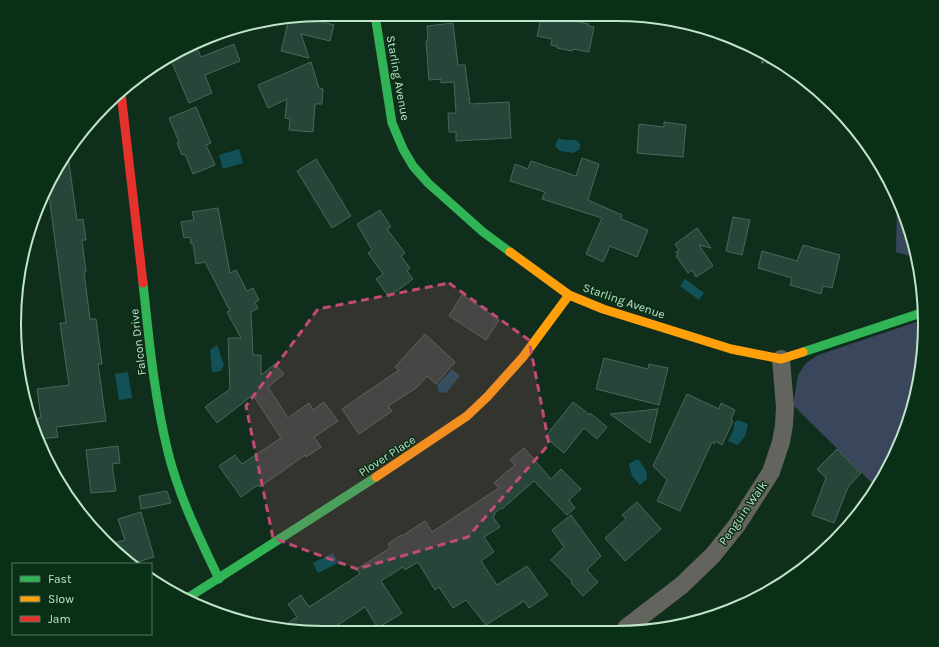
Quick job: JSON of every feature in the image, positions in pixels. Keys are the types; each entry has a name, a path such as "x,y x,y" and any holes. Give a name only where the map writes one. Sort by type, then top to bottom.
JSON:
{"street":[{"name":"Starling Avenue","path":"376,21 392,123 403,149 413,166 428,183 483,232 569,295 603,309 731,349 781,359 918,314"},
{"name":"Falcon Drive","path":"122,98 154,378 168,452 186,509 219,579"},
{"name":"Plover Place","path":"192,596 404,459 467,416 488,397 523,357 569,295"},
{"name":"Penguin Walk","path":"630,625 682,585 714,554 737,525 771,472 781,442 784,425 785,407 781,359"}],"path":[{"path":"761,62 768,62"}],"highlighted area":[{"path":"449,283 529,340 549,444 468,537 357,569 273,538 246,406 318,309"}],"shaded area":[{"path":"558,139 576,140 580,144 580,149 573,153 560,151 555,146"},
{"path":"239,149 243,163 223,169 219,155"},
{"path":"897,212 910,256 896,252"},
{"path":"685,279 704,293 699,300 680,286"},
{"path":"918,321 915,363 908,402 895,439 872,483 793,405 798,375 806,363 818,355"},
{"path":"217,345 224,365 221,371 212,372 210,350"},
{"path":"452,369 460,376 446,393 439,392 437,385"},
{"path":"128,372 132,398 119,400 115,374"},
{"path":"738,420 748,424 745,436 738,445 728,441 734,429 734,423"},
{"path":"638,459 646,470 647,479 640,485 632,476 629,464"},
{"path":"333,553 338,563 318,573 313,563"}],"building":[{"path":"319,21 334,25 330,41 301,34 309,58 281,51 288,24"},
{"path":"540,21 574,21 589,24 588,26 594,27 589,52 557,48 558,47 551,45 552,39 537,36"},
{"path":"453,23 458,65 465,65 470,104 509,102 511,138 456,141 456,132 449,132 448,113 456,113 454,82 441,83 441,79 429,80 426,41 428,41 427,26"},
{"path":"234,44 240,61 205,75 212,93 189,103 172,62 197,49 201,57"},
{"path":"311,62 319,88 323,89 322,104 315,104 313,132 289,130 290,119 285,118 287,99 268,108 258,85"},
{"path":"196,107 211,143 206,145 215,165 193,174 185,154 182,155 177,143 179,142 169,118"},
{"path":"664,122 686,125 683,157 637,153 639,124 664,127"},
{"path":"582,158 599,164 588,200 622,215 621,219 648,230 637,257 610,246 603,262 586,254 602,218 542,199 545,192 510,181 515,164 528,169 531,161 576,176"},
{"path":"316,159 351,216 332,228 297,171"},
{"path":"69,161 77,220 83,219 86,240 82,240 86,272 84,272 90,319 96,319 102,364 98,364 106,421 56,427 58,437 44,439 39,425 38,418 41,418 37,389 69,385 60,323 66,323 49,196"},
{"path":"218,208 230,273 236,270 247,291 253,288 259,300 255,303 258,308 251,312 253,355 261,355 261,375 275,364 284,374 268,387 288,418 309,403 313,410 324,402 338,421 314,437 321,447 306,457 305,455 260,487 258,485 241,497 219,466 235,455 242,464 281,438 253,395 217,423 205,407 230,389 228,338 241,338 227,312 230,311 205,262 196,264 193,244 191,244 190,237 184,238 181,222 194,220 192,212"},
{"path":"380,210 391,227 387,229 405,253 401,256 410,268 407,271 413,279 389,297 376,279 383,274 368,253 372,250 357,224"},
{"path":"733,217 750,220 742,255 726,251"},
{"path":"697,228 711,248 699,245 713,266 696,277 692,270 688,273 676,256 678,255 676,252 679,250 675,244"},
{"path":"803,245 840,255 832,288 823,286 821,294 790,285 792,278 758,268 762,251 797,261"},
{"path":"462,295 499,320 486,340 449,316"},
{"path":"425,334 455,362 436,384 427,376 416,388 388,406 392,411 359,434 342,409 399,370 395,367"},
{"path":"604,358 648,369 649,364 668,368 659,405 596,389"},
{"path":"687,394 719,409 721,403 735,410 731,419 733,421 722,445 715,441 714,444 712,442 680,511 657,501 667,480 653,466"},
{"path":"573,402 590,415 590,413 607,427 597,439 584,428 564,453 545,437"},
{"path":"658,409 650,443 610,414"},
{"path":"118,446 120,463 112,464 116,491 91,493 86,450"},
{"path":"524,448 551,479 561,469 581,489 569,500 575,508 567,515 534,481 502,509 501,508 494,514 495,515 493,517 500,527 484,537 494,552 481,561 497,585 527,566 548,595 529,608 524,601 486,625 466,600 453,608 439,587 435,590 418,562 405,570 403,567 381,581 402,613 381,626 377,626 365,607 336,626 287,623 297,617 288,604 301,595 309,607 360,574 357,569 390,548 388,544 401,535 402,536 425,521 432,532 499,488 494,483 515,465 510,460"},
{"path":"837,449 861,473 848,487 834,523 812,515 826,478 817,469"},
{"path":"167,491 171,503 141,509 139,496"},
{"path":"637,502 661,529 625,561 605,538 626,519 622,515"},
{"path":"141,512 154,557 138,562 116,543 125,540 118,519"},
{"path":"571,515 601,556 587,570 598,582 583,596 571,583 572,581 551,560 564,547 552,530"}],"traffic: fast":[{"path":"376,21 392,123 403,149 413,166 428,183 483,232 510,252"},
{"path":"143,283 159,410 168,452 184,501 219,579"},
{"path":"803,352 918,314"},
{"path":"191,596 376,477"}],"traffic: slow":[{"path":"510,252 569,295 603,309 731,349 781,359 803,352"},
{"path":"376,477 467,416 487,397 523,357 569,295"}],"traffic: jam":[{"path":"122,98 143,283"}]}
